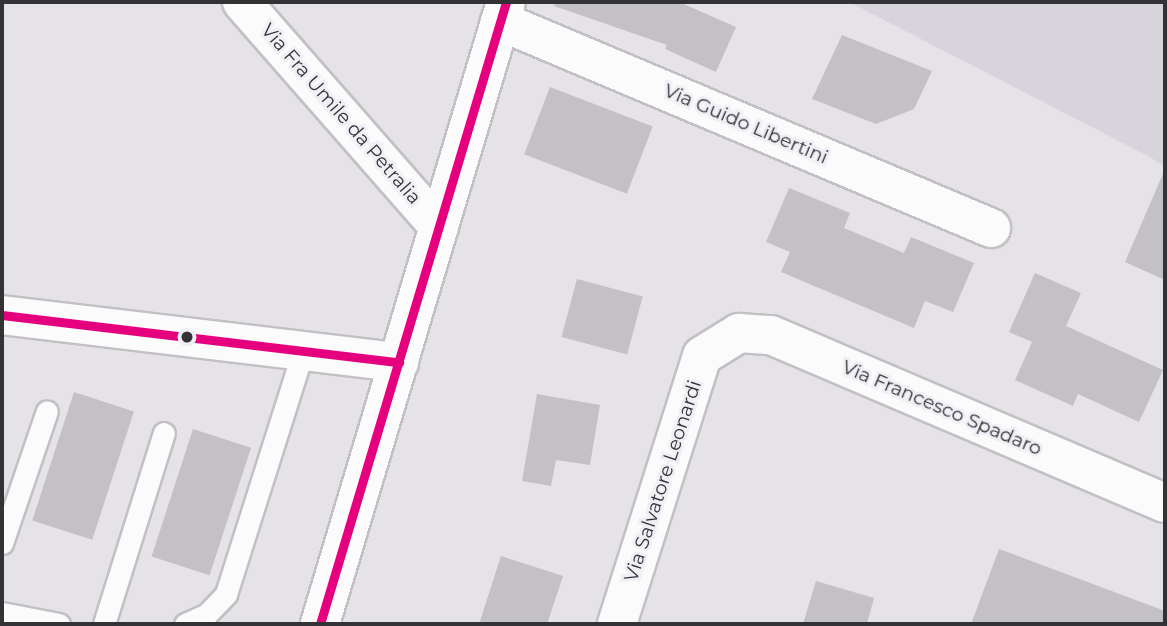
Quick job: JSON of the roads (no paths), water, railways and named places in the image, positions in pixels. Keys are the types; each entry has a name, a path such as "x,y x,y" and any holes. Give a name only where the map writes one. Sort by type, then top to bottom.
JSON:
{"street":[{"name":"Via Fra Umile da Petralia","path":"242,2 439,227"},
{"path":"320,624 503,11"},
{"name":"Via Guido Libertini","path":"503,11 991,228"},
{"path":"2,315 399,362"},
{"name":"Via Francesco Spadaro","path":"718,344 739,333 771,335 1165,503"},
{"name":"Via Salvatore Leonardi","path":"617,624 702,356 718,344"}],"lane":[{"path":"184,624 207,614 226,594 303,351"},
{"path":"2,543 47,411"},
{"path":"104,624 164,433"},
{"path":"2,612 59,624"}]}
